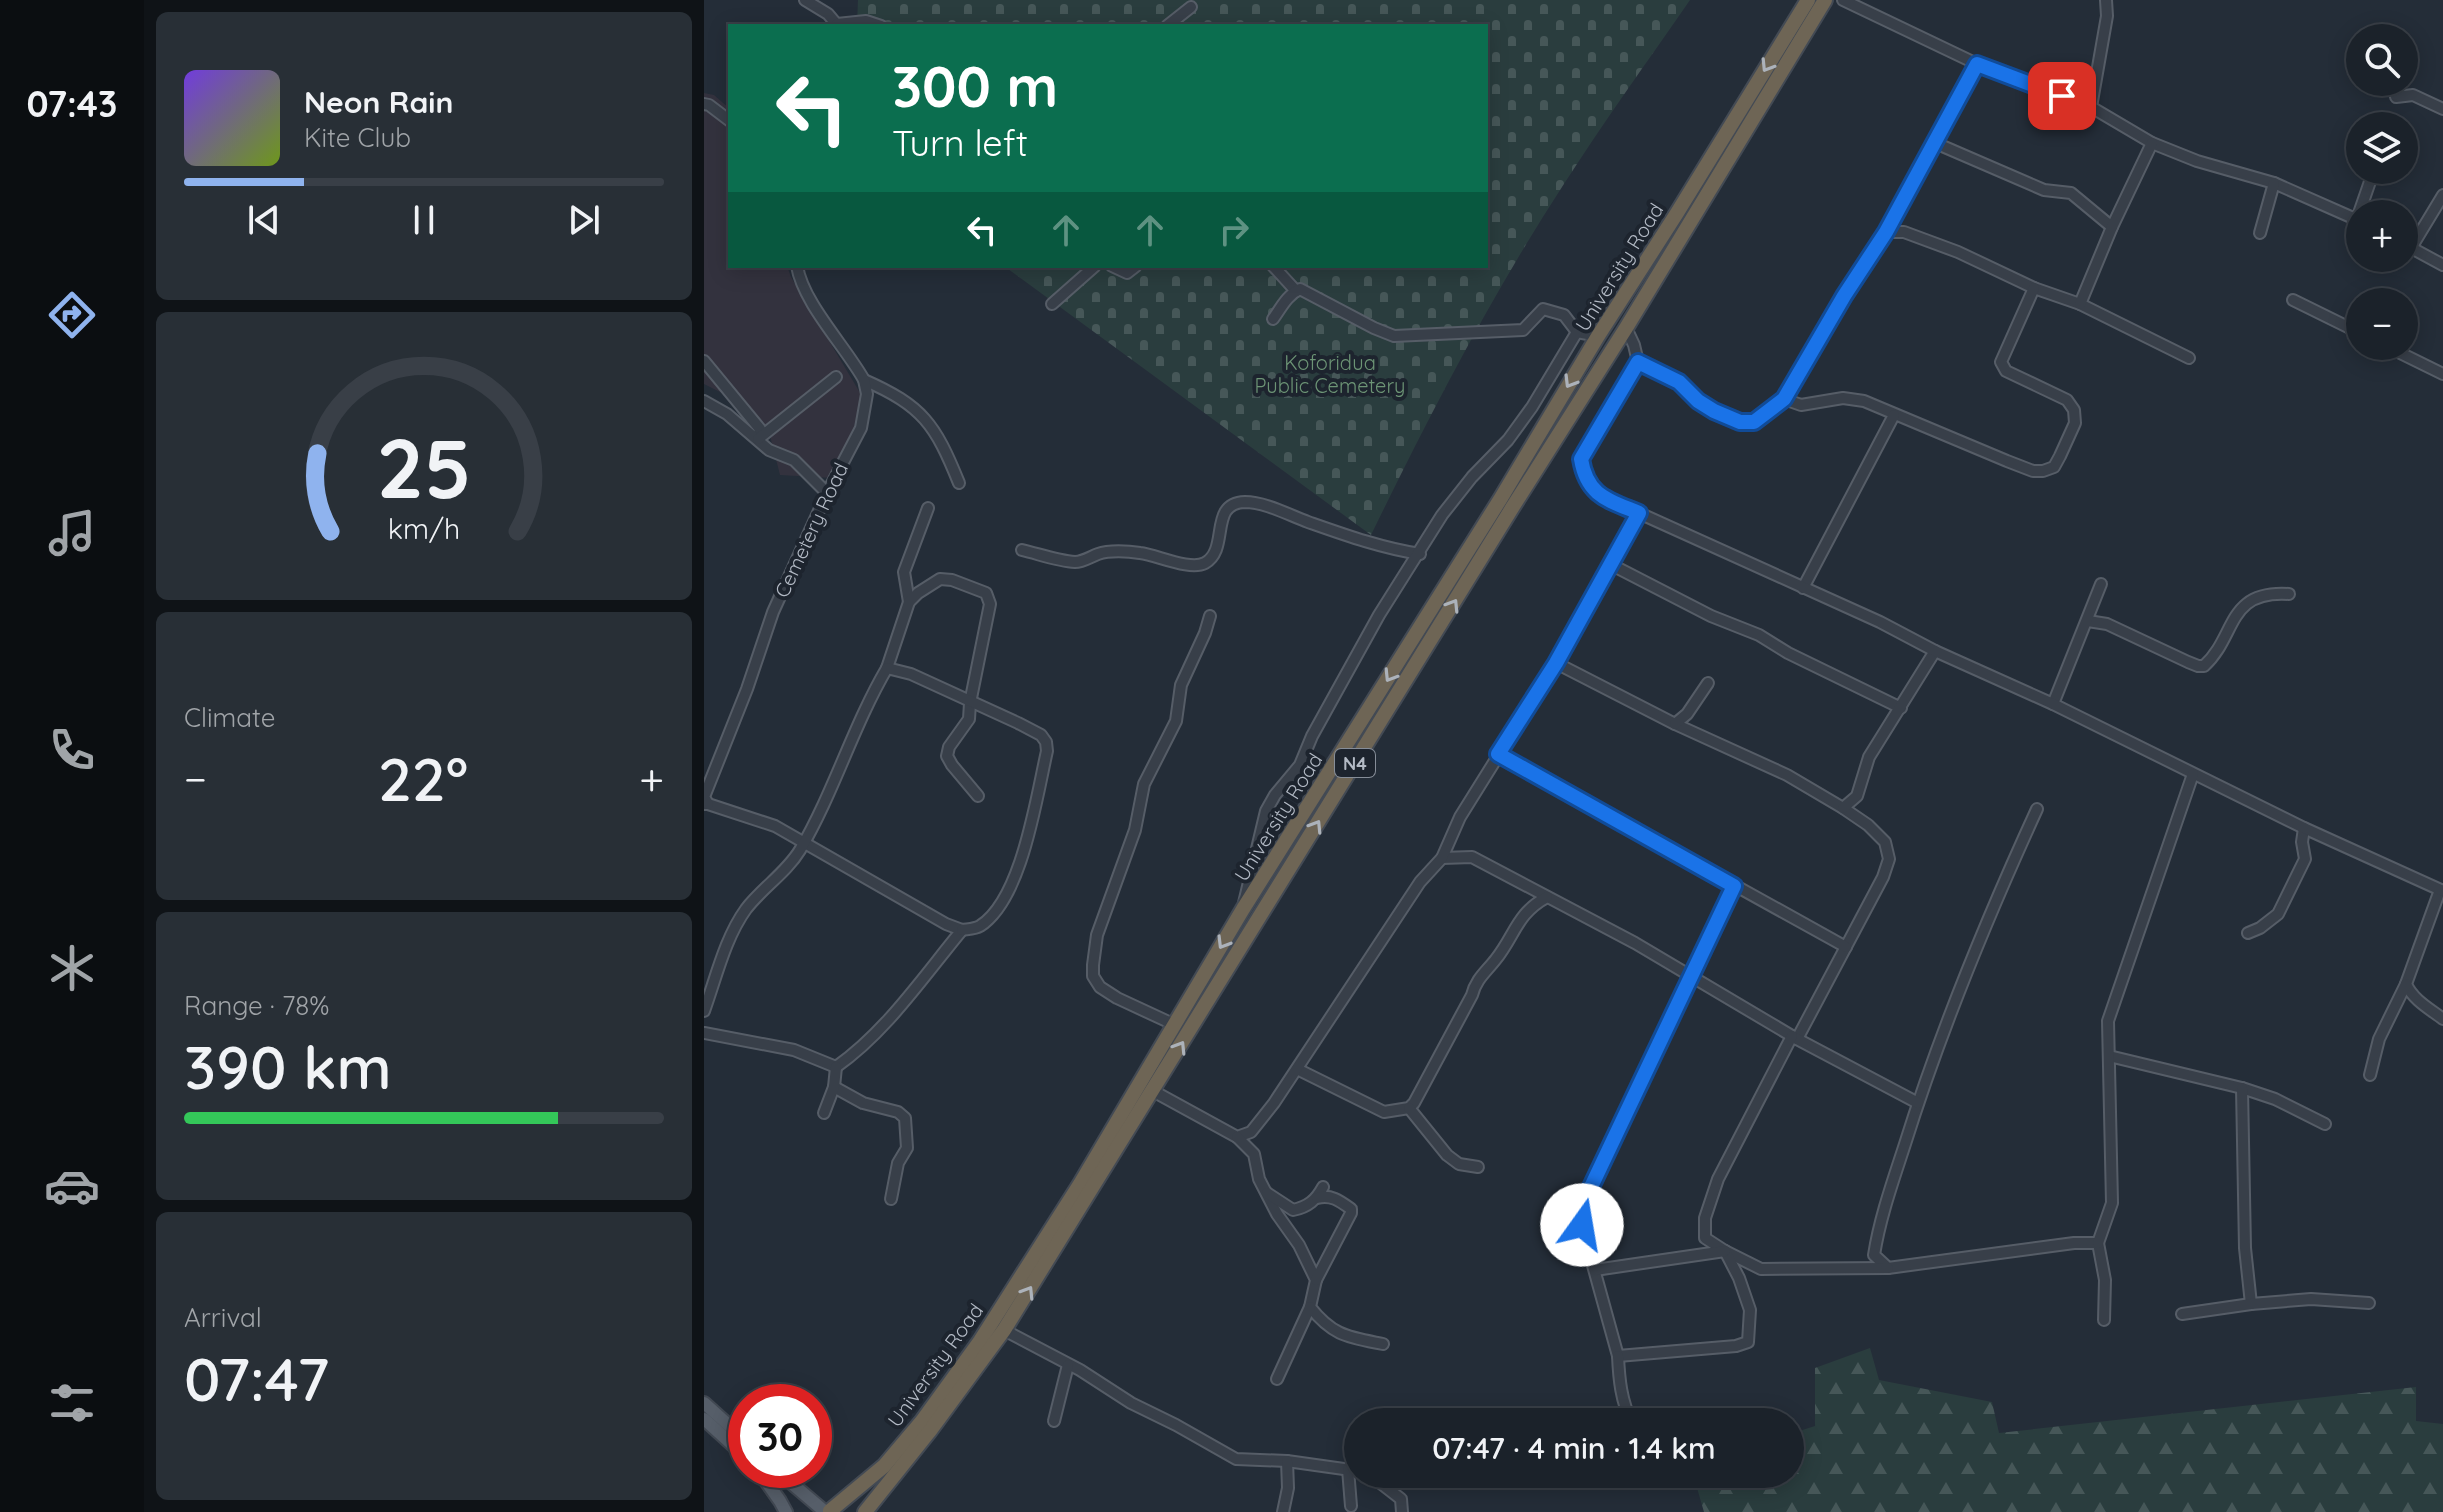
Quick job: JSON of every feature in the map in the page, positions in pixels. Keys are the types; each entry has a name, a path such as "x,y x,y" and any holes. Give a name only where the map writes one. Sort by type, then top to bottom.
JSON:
{"highway":[{"name":"University Road","path":"824,1511 884,1466 922,1421 980,1341 1080,1184 1243,909 1808,0"},
{"name":"University Road","path":"865,1512 1004,1330 1626,328 1825,0"}],"main road":[{"path":"704,1403 728,1425"},
{"path":"704,1419 728,1441"},
{"path":"772,1488 786,1512"},
{"path":"797,1488 824,1511"}],"street":[{"path":"805,0 828,14 836,24"},
{"path":"1843,0 1977,64 2091,107 2152,143 2197,161 2274,183 2346,215"},
{"path":"2091,107 2107,16 2106,0"},
{"path":"1170,24 1191,7"},
{"path":"844,24 866,21 875,24"},
{"path":"1638,362 1679,382 1698,401 1714,411 1740,422 1754,422 1784,399 1844,296 1886,232 1977,64"},
{"path":"2396,97 2413,95 2443,109"},
{"path":"704,104 728,119"},
{"path":"1933,142 2044,190 2071,193 2112,227"},
{"path":"2080,304 2152,143"},
{"path":"2260,233 2274,183"},
{"path":"2418,231 2443,195"},
{"path":"1886,232 1904,232 1958,252 2034,288 2080,304 2189,358"},
{"path":"2418,251 2443,265"},
{"path":"797,268 815,306 864,380 895,394 930,423 946,450 959,483"},
{"path":"1052,304 1093,268"},
{"path":"1275,268 1296,291"},
{"path":"1784,399 1801,405 1843,398 1864,401 2033,471 2054,467 2075,423 2074,410 2067,400 2006,371 2001,362 2034,288"},
{"path":"1273,319 1286,300 1300,289 1394,336 1523,330 1543,309 1564,315 1577,332 1598,336"},
{"path":"2293,300 2346,326"},
{"path":"1626,328 1638,362 1581,459 1584,475 1592,489 2053,704 2304,828 2442,890 2406,984 2379,1039 2370,1075"},
{"path":"1243,909 1266,811 1300,765 1312,736 1379,615 1442,515 1472,477 1508,440 1532,407 1577,332"},
{"path":"2414,360 2443,374"},
{"path":"704,361 760,429 758,439"},
{"path":"758,439 836,377"},
{"name":"Cemetery Road","path":"706,804 704,797 747,689 773,612 827,493 861,428 867,394 864,380"},
{"path":"704,401 727,414 769,450 794,460 827,493"},
{"path":"1803,588 1894,415"},
{"path":"1022,550 1077,562 1101,553 1139,552 1199,565 1218,549 1223,516 1237,503 1243,502 1288,514 1362,542 1420,554"},
{"path":"909,602 904,572 928,508"},
{"path":"1237,1137 1251,1132 1274,1103 1420,882 1442,858 1460,817 1556,663 1639,513"},
{"path":"1610,564 1711,616 1759,635 1802,660 1901,708"},
{"path":"704,1011 726,947 745,910 786,868 804,842 868,701 887,668 909,602 940,579 952,580 986,593 990,604 969,719 949,747 947,756 978,796"},
{"path":"2053,704 2101,584"},
{"path":"2088,621 2107,624 2188,662 2204,666 2216,653 2228,627 2242,609 2258,597 2271,593 2289,594"},
{"path":"1173,1024 1100,987 1093,976 1093,965 1097,935 1135,830 1144,784 1176,721 1181,685 1210,616"},
{"path":"1843,808 1857,796 1869,757 1935,651"},
{"path":"1556,663 1675,724 1787,775 1868,825 1885,842 1889,859 1883,877 1718,1179 1705,1218 1705,1238 1761,1269 1888,1268 2074,1243 2098,1243"},
{"path":"706,804 775,826 946,924 962,930 977,928 995,913 1010,892 1028,831 1047,751 1046,742 1041,735 911,674 887,668"},
{"path":"1675,724 1687,714 1708,683"},
{"path":"1498,754 1846,947"},
{"path":"2104,1320 2105,1280 2098,1243 2112,1203 2108,1021 2193,774"},
{"path":"1888,1268 1874,1255 1878,1231 1918,1103 1983,928 2037,809"},
{"path":"2248,933 2278,914 2305,859 2302,842 2304,828"},
{"path":"1442,858 1472,857 1635,943 1794,1038 1918,1103"},
{"path":"1626,1408 1619,1379 1618,1356 1595,1270 1583,1240 1582,1225 1590,1189 1734,886"},
{"path":"1297,1069 1384,1112 1409,1108 1464,1009 1475,982 1497,958 1521,917 1531,906 1547,897"},
{"path":"824,1113 834,1087 836,1067 855,1054 879,1030 962,930"},
{"path":"2406,984 2423,1005 2443,1019"},
{"path":"704,1033 794,1050 836,1067"},
{"path":"2109,1056 2242,1088 2275,1099 2325,1124"},
{"path":"834,1087 863,1103 898,1112 905,1118 907,1148 898,1163 891,1199"},
{"path":"2242,1088 2245,1248 2251,1304"},
{"path":"1153,1091 1237,1137 1254,1154 1265,1192 1299,1245 1316,1280"},
{"path":"1409,1108 1447,1155 1459,1164 1478,1167"},
{"path":"1317,1198 1323,1187"},
{"path":"1265,1192 1293,1210"},
{"path":"1277,1214 1302,1208 1325,1196 1338,1199 1351,1209 1316,1280 1310,1307 1277,1379"},
{"path":"1595,1270 1725,1251"},
{"path":"1618,1356 1736,1346 1748,1342 1750,1310 1725,1251"},
{"path":"2182,1314 2311,1299 2369,1303"},
{"path":"1310,1307 1329,1328 1339,1334 1383,1344"},
{"path":"1004,1330 1236,1459 1287,1461 1344,1469"},
{"path":"1054,1421 1068,1365"},
{"path":"1283,1512 1288,1488 1287,1461"},
{"path":"1351,1506 1352,1488"},
{"path":"1387,1488 1401,1499 1402,1512"}],"shaded area":[{"path":"704,93 714,95 728,107 728,268 788,268 862,396 853,437 832,478 780,475 768,428 748,406 704,384"}],"green space":[{"name":"Koforidua Public Cemetery","path":"858,0 1690,0 1609,116 1510,271 1438,402 1371,535 1007,268 1488,268 1488,24 857,24"},
{"path":"1870,1348 1879,1380 1992,1402 1999,1433 2416,1387 2416,1421 2443,1424 2443,1512 1704,1512 1697,1488 1804,1488 1804,1430 1815,1426 1815,1368"}],"route":[{"path":"1582,1225 1590,1189 1734,886 1498,754 1556,663 1639,513 1592,489 1584,475 1581,459 1638,362 1679,382 1698,401 1714,411 1740,422 1754,422 1784,399 1844,296 1886,232 1977,64 2062,96"}]}
